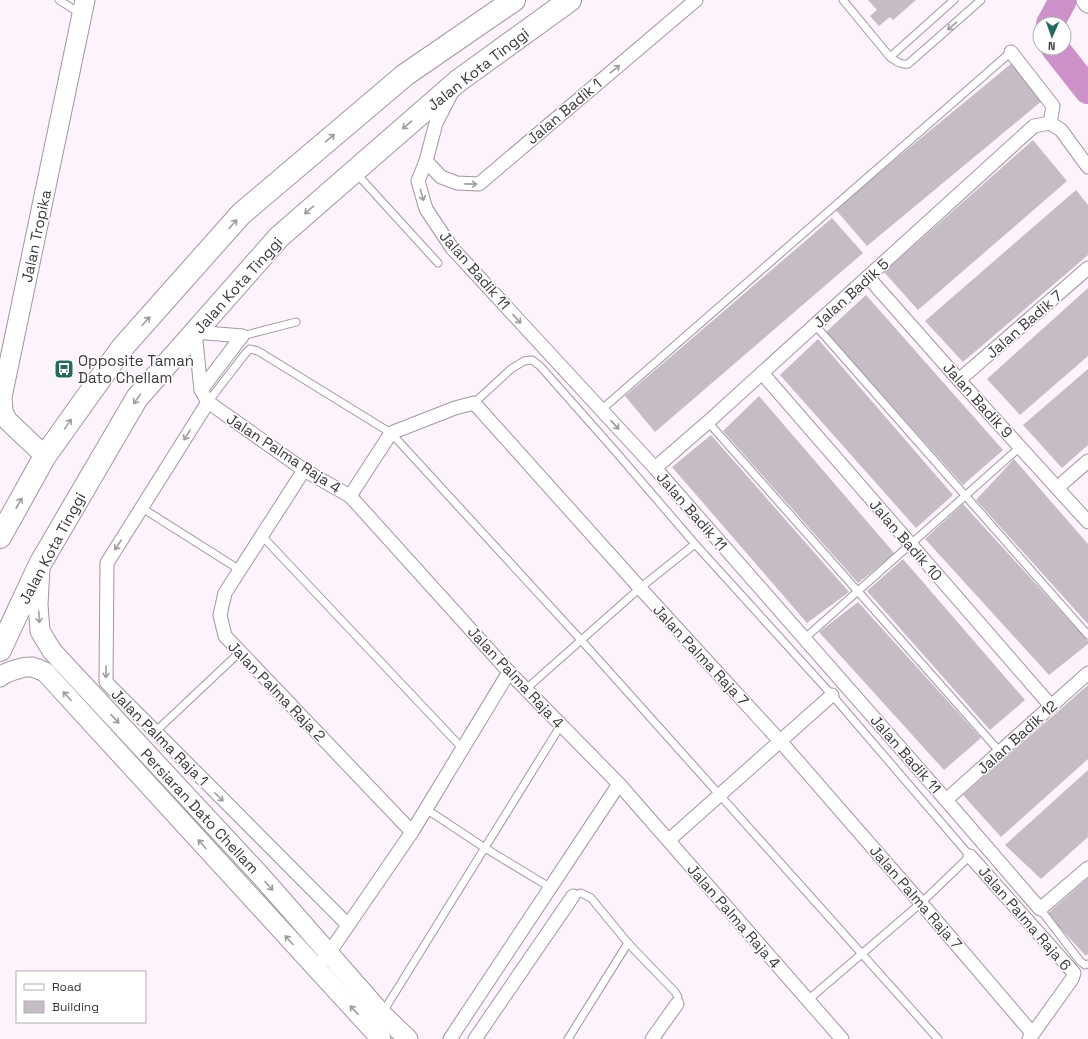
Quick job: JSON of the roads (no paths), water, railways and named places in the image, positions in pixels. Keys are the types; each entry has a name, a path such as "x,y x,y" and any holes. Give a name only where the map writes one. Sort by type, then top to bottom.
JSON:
{"highway":[{"path":"0,537 45,456 122,348 241,214 405,75 514,0"},
{"name":"Jalan Kota Tinggi","path":"0,650 40,564 137,398 279,237 458,80 570,0"}],"street":[{"name":"Jalan Badik 1","path":"426,161 441,177 457,183 479,184 696,0"},
{"name":"Jalan Tropika","path":"45,456 8,421 3,412 2,397 83,7"},
{"path":"1011,52 1053,106 1050,123 1061,130 1088,167"},
{"name":"Jalan Badik 11","path":"458,80 436,123 426,161 418,181 426,210 452,248 655,468 946,800 1044,906"},
{"name":"Jalan Badik 5","path":"655,468 708,422 1034,126 1050,123"},
{"name":"Jalan Badik 7","path":"959,380 1088,268"},
{"name":"Jalan Badik 9","path":"868,277 1088,522"},
{"path":"195,332 242,336"},
{"name":"Jalan Palma Raja 4","path":"195,332 201,390 208,402 304,470 350,496 509,672 619,784 842,1039"},
{"path":"201,390 242,336"},
{"name":"Jalan Badik 10","path":"762,373 1051,706"},
{"name":"Jalan Palma Raja 1","path":"208,402 107,562 106,682 154,732 348,925"},
{"path":"350,496 392,433 474,402"},
{"name":"Jalan Palma Raja 7","path":"474,402 640,588 780,741 921,903 1030,1036"},
{"path":"1057,488 1088,461"},
{"name":"Jalan Palma Raja 2","path":"304,470 225,592 220,615 225,636 412,832"},
{"name":"Persiaran Dato Chellam","path":"40,564 38,605 40,631 52,651 255,870 329,952 382,1014 408,1039"},
{"name":"Persiaran Dato Chellam","path":"0,677 17,669 32,667 45,672 381,1039"},
{"path":"316,968 329,952 412,832 509,672"},
{"name":"Jalan Badik 12","path":"946,800 1088,673"},
{"path":"669,840 832,696"},
{"path":"450,1039 619,784"},
{"name":"Jalan Palma Raja 6","path":"970,856 1074,973 1072,979 1030,1036"},
{"path":"1044,906 1088,868"},
{"path":"475,1039 573,896"},
{"path":"652,1039 677,1004"}],"lane":[{"path":"59,0 83,7"},
{"path":"843,0 890,57 897,62 904,64 908,64 981,0"},
{"path":"890,57 954,0"},
{"path":"601,410 1011,52"},
{"path":"354,171 438,263"},
{"path":"242,336 296,322"},
{"path":"815,325 1088,635"},
{"path":"208,402 250,349 258,351 392,433 581,640 938,1039"},
{"path":"474,402 511,369 524,361 532,360 540,366 695,544 832,696 970,856 921,903 808,1000"},
{"path":"708,422 1000,752"},
{"path":"804,639 1020,447"},
{"path":"142,508 240,570"},
{"path":"262,536 462,748"},
{"path":"526,689 640,588 695,544"},
{"path":"154,732 240,652"},
{"path":"382,1014 561,725"},
{"path":"426,809 485,848 551,888"},
{"path":"573,896 581,894 591,898 628,943 675,992 678,997 677,1004"},
{"path":"1044,906 1080,960 1085,965 1088,964"},
{"path":"568,1039 628,943"}],"waterway":[{"path":"1054,16 1063,0"},
{"path":"1061,56 1088,90"}],"place":[{"name":"Opposite Taman Dato Chellam","path":"64,369"}]}
